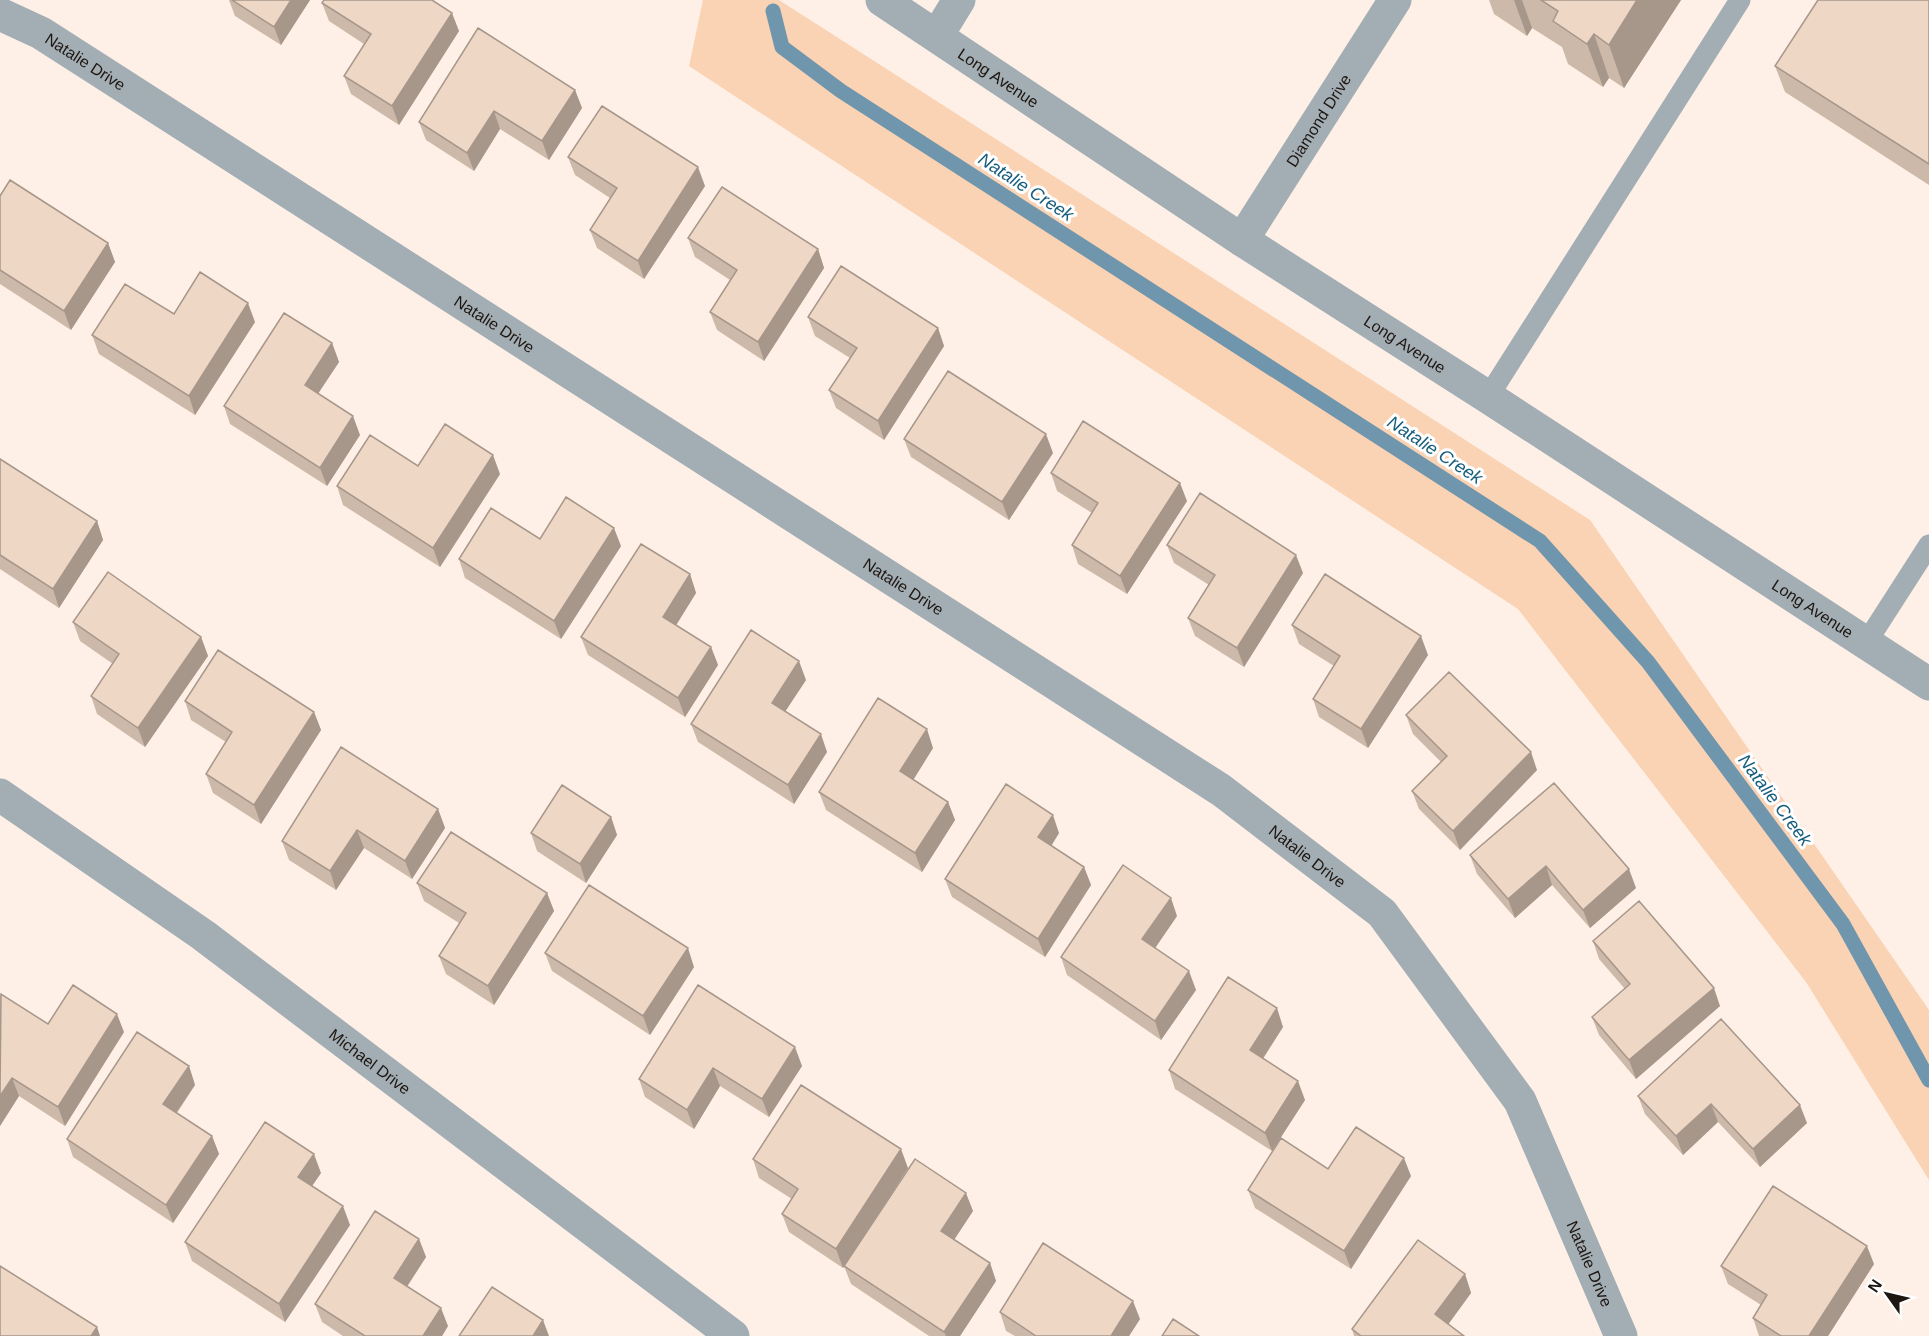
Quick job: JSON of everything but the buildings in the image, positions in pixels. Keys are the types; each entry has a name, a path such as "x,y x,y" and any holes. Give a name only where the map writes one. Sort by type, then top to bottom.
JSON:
{"street":[{"name":"Long Avenue","path":"882,0 1242,240 1929,684"},
{"path":"937,36 958,0"},
{"name":"Diamond Drive","path":"1242,240 1395,0"},
{"name":"Natalie Drive","path":"0,14 42,33 1221,789 1382,913 1520,1101 1621,1336"},
{"name":"Michael Drive","path":"0,795 203,935 733,1336"}],"lane":[{"path":"1488,397 1740,0"},
{"path":"1866,642 1929,545"}],"shaded area":[{"path":"703,0 779,0 1590,520 1929,1010 1929,1180 1806,982 1518,609 689,66"}],"waterway":[{"name":"Natalie Creek","path":"773,11 782,47 841,91 1540,541 1648,662 1843,924 1929,1080"}]}
